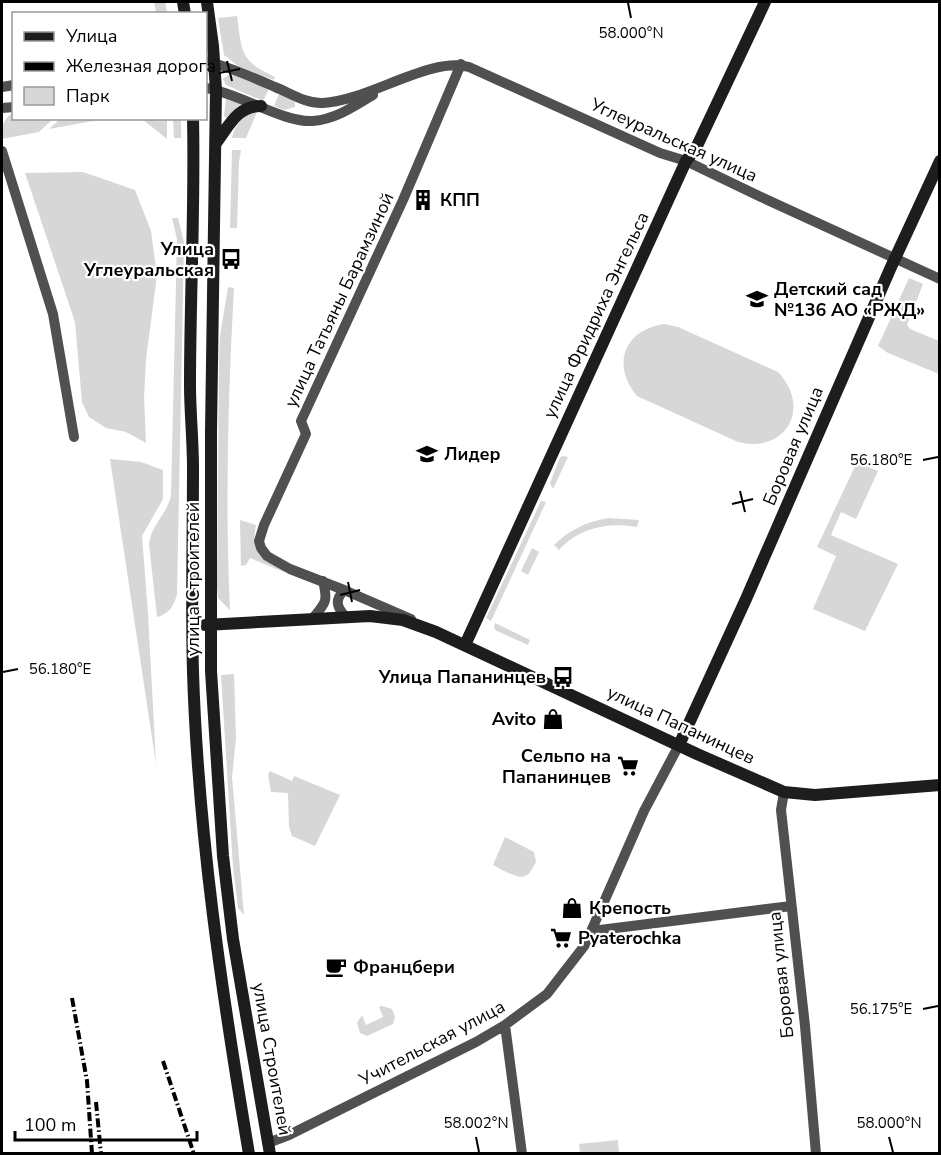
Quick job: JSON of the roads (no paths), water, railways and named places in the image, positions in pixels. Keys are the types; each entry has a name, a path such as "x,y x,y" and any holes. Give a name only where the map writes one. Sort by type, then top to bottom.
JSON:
{"main road":[{"name":"улица Строителей","path":"207,2 216,143 211,432 212,693 223,856 233,939 269,1148"},
{"name":"улица Фридриха Энгельса","path":"465,645 686,161 696,148 765,2"},
{"path":"216,143 235,116 252,106 261,106"},
{"name":"улица Строителей","path":"193,120 190,387 193,466 195,721 206,842 225,1001 249,1154"},
{"name":"Боровая улица","path":"679,745 747,599 894,259 939,161"},
{"name":"улица Папанинцев","path":"193,627 212,623 345,616 388,617 421,626 465,645 784,792 815,795 939,785"}],"street":[{"path":"210,62 250,76 299,98 321,103 369,93 437,67 461,64"},
{"name":"Углеуральская улица","path":"461,64 660,153 686,161 939,279"},
{"name":"улица Татьяны Барамзиной","path":"261,548 259,541 264,525 306,434 301,421 404,200 461,64"},
{"path":"211,89 298,120 312,121 331,117 350,109 392,84"},
{"path":"2,151 53,314 74,438"},
{"name":"улица Папанинцев","path":"261,548 267,556 290,569 404,616 421,626"},
{"path":"313,618 325,604 327,597 323,581"},
{"path":"344,590 337,598 337,604 345,616"},
{"name":"Учительская улица","path":"269,1148 289,1135 505,1025 547,994 585,945 644,811 679,745"},
{"name":"Боровая улица","path":"784,792 781,810 805,1026 816,1154"},
{"path":"592,931 791,906"},
{"path":"505,1025 522,1154"}],"railway":[{"path":"72,998 87,1081 92,1154"},
{"path":"163,1061 194,1154"},
{"path":"96,1102 101,1154"}],"place":[{"name":"КПП","path":"423,200"},
{"name":"Улица Углеуральская","path":"231,259"},
{"name":"Детский сад №136 АО «РЖД»","path":"757,299"},
{"name":"Лидер","path":"427,454"},
{"name":"Улица Папанинцев","path":"563,677"},
{"name":"Avito","path":"553,719"},
{"name":"Сельпо на Папанинцев","path":"628,766"},
{"name":"Крепость","path":"572,908"},
{"name":"Pyaterochka","path":"561,938"},
{"name":"Францбери","path":"336,967"}]}
